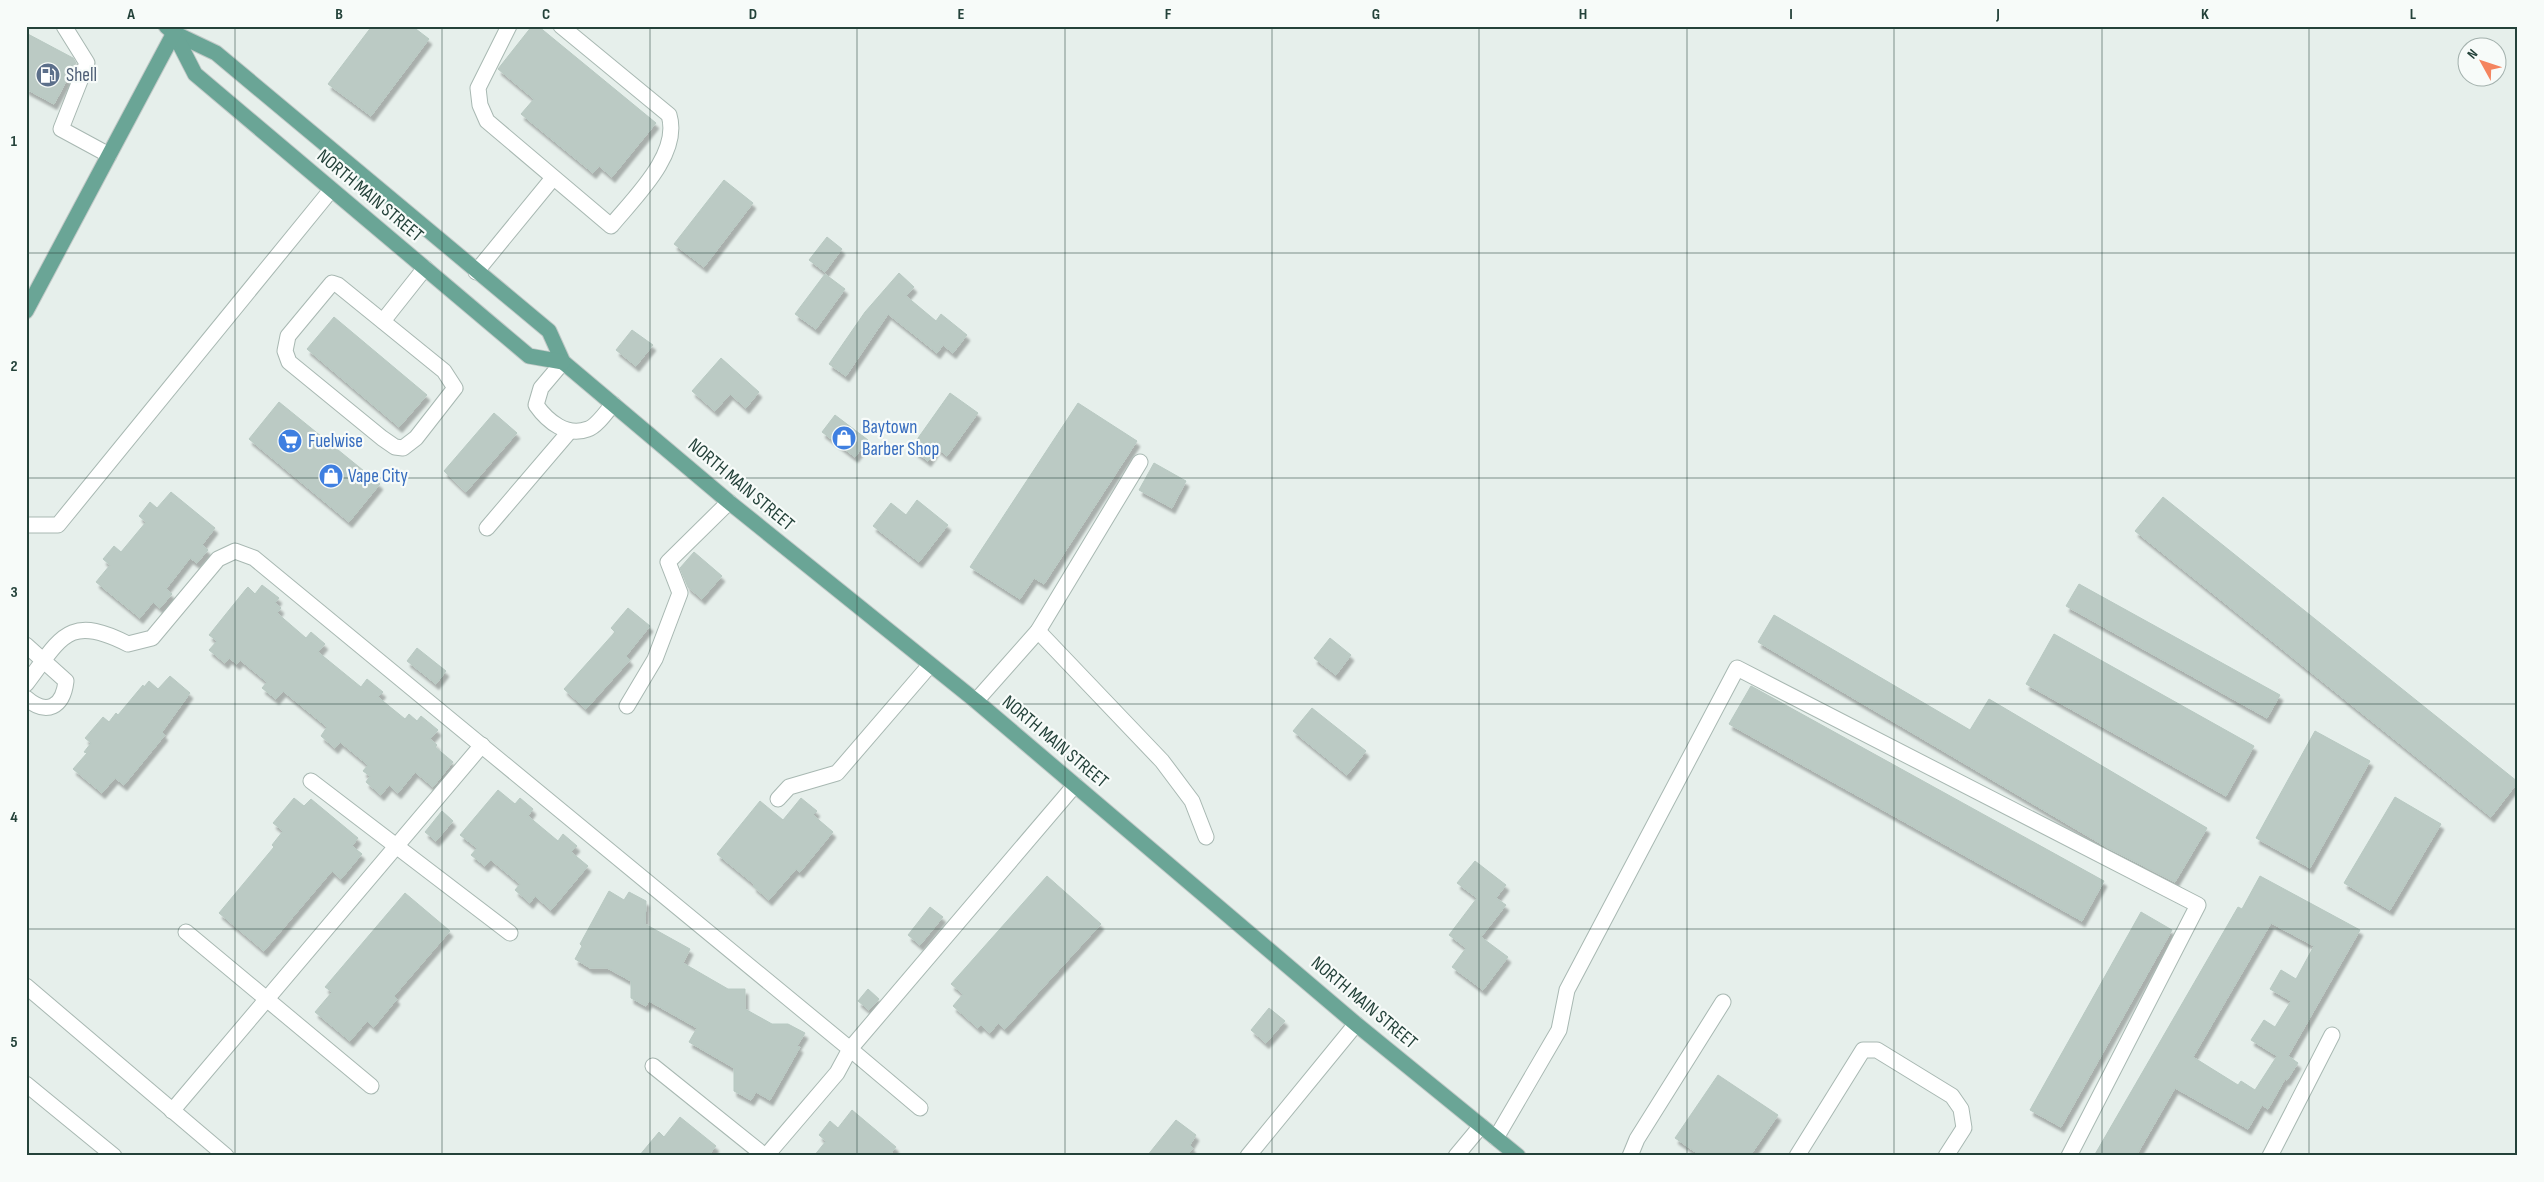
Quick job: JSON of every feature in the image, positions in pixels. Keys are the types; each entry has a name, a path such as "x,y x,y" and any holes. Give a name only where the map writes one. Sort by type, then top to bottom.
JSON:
{"main road":[{"path":"26,311 109,155 173,28"},
{"name":"NORTH MAIN STREET","path":"173,28 195,74 529,356 563,362"},
{"name":"NORTH MAIN STREET","path":"173,28 216,53 476,272 549,330 563,362 729,502 976,701 1356,1024 1518,1156"}],"street":[{"path":"64,26 86,63 61,129 109,155"},
{"path":"509,26 478,88 480,105 487,121 611,226 669,148 673,128 669,115 561,26"},
{"path":"476,272 553,178"},
{"path":"26,525 58,525 331,190"},
{"path":"383,320 425,268"},
{"path":"332,283 338,285 383,320 444,371 455,388 416,438 403,448 394,446 382,438 289,362 285,351 288,336 332,283"},
{"path":"563,362 541,388 536,405 546,419 569,432 590,429 613,404"},
{"path":"487,528 569,432"},
{"path":"976,701 1038,631 1140,462"},
{"path":"628,706 654,659 680,593 668,562 729,502"},
{"path":"26,684 61,639 85,629 107,633 128,644 152,638 218,559 234,551 254,558 920,1108"},
{"path":"1038,631 1162,761 1192,801 1206,837"},
{"path":"26,645 66,681 64,695 57,704 46,708 35,706 26,698"},
{"path":"778,799 789,787 837,773 930,665"},
{"path":"1496,1138 1560,1030 1567,990 1737,668 2198,905 2069,1156"},
{"path":"172,1110 482,745"},
{"path":"311,780 510,933"},
{"path":"653,1066 765,1156 837,1073 850,1049 1074,785"},
{"path":"186,932 370,1086"},
{"path":"26,986 226,1156"},
{"path":"1630,1156 1637,1139 1723,1002"},
{"path":"1248,1156 1356,1024"},
{"path":"2270,1156 2332,1035"},
{"path":"1797,1156 1864,1050 1877,1050 1952,1096 1960,1109 1964,1128 1946,1156"},
{"path":"26,1084 114,1156"},
{"path":"1456,1156 1481,1126"}],"building":[{"path":"372,26 412,26 429,39 371,116 328,84"},
{"path":"532,26 538,26 656,123 612,177 599,166 593,173 521,114 534,99 498,69"},
{"name":"Shell","path":"26,33 73,58 76,63 54,104 26,89"},
{"path":"724,180 753,203 704,267 674,244"},
{"path":"827,237 842,249 825,272 809,260"},
{"path":"899,273 914,287 906,296 936,321 941,314 967,335 953,353 943,345 937,353 888,314 846,376 829,364 865,312"},
{"path":"825,274 845,289 816,329 795,314"},
{"name":"Fuelwise","path":"334,317 427,395 399,427 307,349"},
{"path":"632,330 653,345 636,366 616,350"},
{"path":"721,358 759,392 746,408 730,394 715,411 692,391"},
{"path":"950,393 978,413 947,456 937,448 928,461 911,448"},
{"path":"279,402 380,484 349,522 249,439"},
{"path":"1078,403 1137,441 1044,584 1034,578 1020,599 970,567"},
{"path":"494,413 517,433 466,492 444,471"},
{"path":"835,415 868,440 855,457 822,432"},
{"path":"1154,463 1186,481 1172,508 1139,490"},
{"path":"171,492 215,528 202,545 208,550 197,563 190,558 166,589 172,594 160,608 153,602 140,618 96,582 110,565 103,559 114,546 121,552 146,522 139,516 150,502 157,508"},
{"path":"2163,497 2518,782 2491,817 2135,531"},
{"path":"917,500 948,525 919,562 873,526 891,503 906,515"},
{"path":"694,552 722,576 702,599 688,587 680,568"},
{"path":"2079,584 2280,695 2267,718 2066,606"},
{"path":"262,585 279,598 275,603 281,608 277,613 306,638 311,632 325,644 318,652 361,687 367,679 383,692 378,697 405,719 409,714 417,721 421,716 438,730 430,739 437,745 435,747 453,762 433,787 415,772 398,793 389,785 381,795 366,782 370,776 363,771 368,765 340,742 335,748 321,736 327,727 283,691 276,699 262,688 267,682 240,660 237,664 229,658 225,663 209,650 217,641 209,635 246,589 248,587 255,594"},
{"path":"628,608 650,626 626,656 630,660 586,709 564,689 615,632 611,628"},
{"path":"1774,615 1970,730 1989,699 2207,828 2175,882 2108,848 1758,642"},
{"path":"2054,634 2254,746 2226,796 2026,684"},
{"path":"1330,638 1351,655 1336,675 1314,658"},
{"path":"417,648 446,671 436,684 407,661"},
{"path":"170,676 190,693 162,732 165,735 124,785 115,778 102,793 73,769 87,753 84,752 91,743 85,738 103,717 109,722 116,713 118,715 143,685 144,687 149,681 158,689"},
{"path":"1751,686 2104,881 2082,921 1729,724"},
{"path":"1312,708 1366,751 1347,775 1293,731"},
{"path":"2315,731 2370,761 2310,868 2256,838"},
{"path":"498,790 515,804 520,798 533,809 528,816 558,841 563,834 577,846 571,852 588,866 551,910 535,896 530,903 515,890 520,884 491,860 485,866 471,855 477,848 460,835"},
{"path":"2395,797 2441,824 2390,910 2344,883"},
{"path":"294,798 304,806 311,799 358,838 352,846 362,854 341,879 332,871 264,951 219,913 274,847 272,845 283,831 273,823"},
{"path":"801,798 817,811 813,815 833,832 800,872 796,869 769,900 753,886 755,885 717,854 760,801 783,820"},
{"path":"442,811 453,821 436,841 425,832"},
{"path":"1475,861 1506,885 1496,898 1506,905 1481,937 1508,957 1483,990 1452,967 1466,948 1449,935 1477,898 1457,883"},
{"path":"1047,876 1101,924 1005,1029 998,1023 990,1033 981,1025 978,1028 953,1006 963,994 951,984"},
{"path":"2260,876 2360,930 2288,1056 2298,1063 2287,1080 2285,1079 2268,1109 2262,1105 2248,1129 2175,1088 2136,1156 2094,1156 2238,907 2242,909","holes":["2271,923 2314,946 2296,979 2281,970 2270,989 2291,1001 2275,1027 2264,1020 2251,1040 2277,1056 2255,1090 2241,1081 2238,1085 2193,1057"]},
{"path":"609,891 624,900 629,892 646,901 645,924 690,949 683,963 728,989 745,989 745,1009 772,1024 788,1024 805,1033 797,1046 800,1047 770,1100 756,1092 751,1100 734,1091 734,1068 689,1042 697,1028 649,1001 646,1006 631,998 631,981 607,968 590,968 575,959 582,946 580,944"},
{"path":"405,893 450,931 394,996 397,999 374,1027 367,1021 350,1041 315,1012 332,992 325,987"},
{"path":"930,907 943,917 920,945 908,935"},
{"path":"2141,912 2172,930 2061,1127 2030,1110"},
{"path":"868,989 879,999 869,1010 858,1001"},
{"path":"1269,1008 1285,1021 1266,1043 1251,1030"},
{"path":"1718,1075 1778,1115 1750,1156 1701,1156 1675,1138"},
{"path":"852,1110 896,1147 889,1156 814,1156 826,1141 819,1135 830,1121 838,1128"},
{"path":"680,1117 716,1146 708,1156 639,1156 659,1132 664,1137"},
{"path":"1176,1120 1196,1135 1190,1145 1193,1148 1186,1156 1147,1156"}],"place":[{"name":"Shell","path":"48,75"},
{"name":"Baytown Barber Shop","path":"844,438"},
{"name":"Fuelwise","path":"290,441"},
{"name":"Vape City","path":"331,476"}]}
